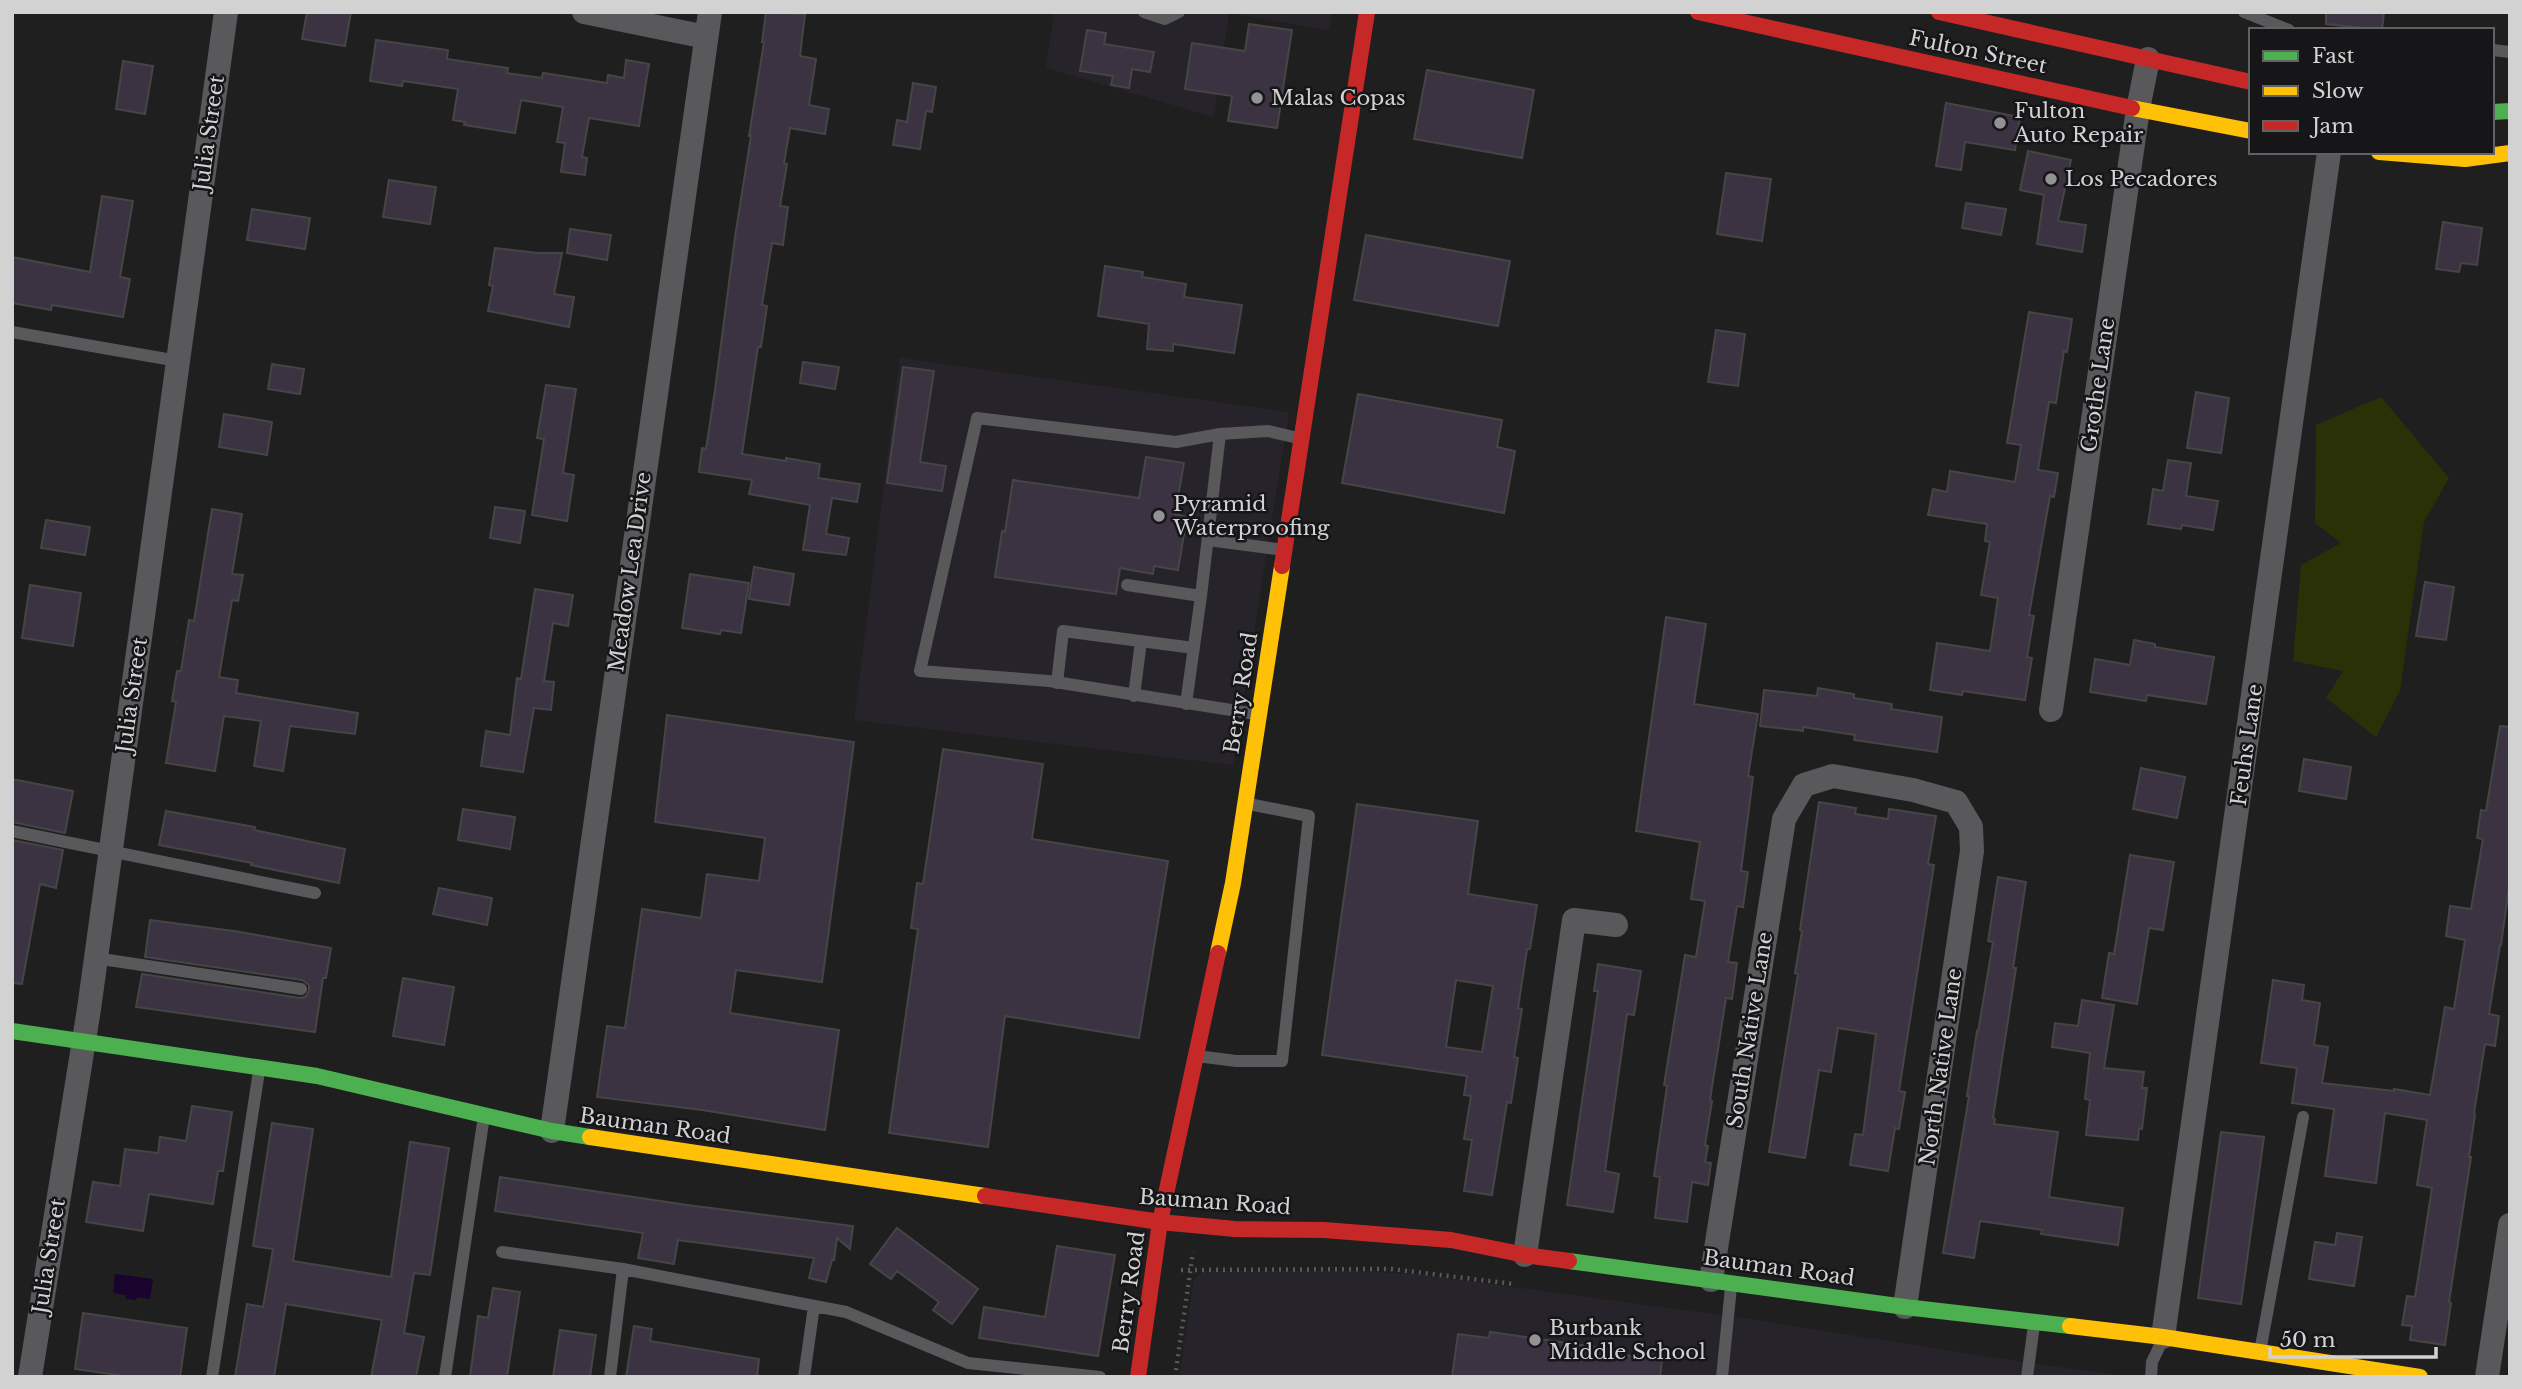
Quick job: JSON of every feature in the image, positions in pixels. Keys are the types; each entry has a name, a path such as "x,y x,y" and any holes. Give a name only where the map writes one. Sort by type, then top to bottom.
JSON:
{"street":[{"name":"Julia Street","path":"30,1377 84,1041 226,12"},
{"path":"584,12 706,37"},
{"name":"Meadow Lea Drive","path":"551,1131 710,12"},
{"name":"Berry Road","path":"1138,1377 1160,1222 1233,883 1367,12"},
{"name":"Fulton Street","path":"1698,12 1736,16 2138,109 2249,131"},
{"name":"Fulton Street","path":"1939,12 2249,82"},
{"name":"Grothe Lane","path":"2051,710 2138,109 2148,59"},
{"path":"2404,154 2465,159 2510,153"},
{"name":"Feuhs Lane","path":"2163,1337 2329,154"},
{"name":"North Native Lane","path":"1804,785 1833,776 1913,790 1956,802 1970,827 1972,851 1905,1307"},
{"name":"South Native Lane","path":"1721,1281 1720,1221 1784,819 1804,785"},
{"path":"1525,1255 1574,920 1616,925"},
{"name":"Bauman Road","path":"12,1031 317,1076 551,1131 1160,1222 1235,1229 1324,1230 1451,1240 1525,1255 1905,1307 2163,1337 2420,1377"},
{"path":"2487,1377 2510,1225"}],"lane":[{"path":"1144,12 1166,19 1179,12"},
{"path":"2244,12 2284,28"},
{"path":"12,332 178,361"},
{"path":"1258,714 1057,683 920,671 977,418 1176,442 1220,434 1268,431 1302,439"},
{"path":"1186,704 1220,434"},
{"path":"1208,540 1284,550"},
{"path":"1128,586 1201,596"},
{"path":"1057,683 1063,631 1194,648"},
{"path":"1134,696 1141,641"},
{"path":"1196,1056 1282,1061 1309,816 1245,803"},
{"path":"12,831 315,893"},
{"path":"95,958 301,989"},
{"path":"212,1377 260,1067"},
{"path":"444,1377 484,1116"},
{"path":"2260,1352 2303,1117"},
{"path":"502,1252 623,1269 846,1312 968,1363 1100,1377"},
{"path":"610,1377 623,1269"},
{"path":"1721,1281 1722,1377"},
{"path":"804,1377 814,1306"},
{"path":"2027,1377 2035,1322"},
{"path":"2151,1377 2152,1362 2163,1337"}],"path":[{"path":"1175,1377 1192,1271 1194,1241"},
{"path":"1179,1269 1391,1269 1515,1284"}],"shaded area":[{"path":"1054,12 1332,12 1329,30 1229,13 1214,117 1046,68"},
{"path":"900,358 1289,412 1233,765 854,720"},
{"name":"Burbank Middle School","path":"1204,1271 1357,1271 1416,1274 1742,1318 2135,1377 1179,1377 1194,1280"},
{"path":"115,1274 153,1279 150,1299 126,1299 126,1295 113,1293"}],"green space":[{"path":"2381,397 2449,478 2424,522 2400,691 2376,737 2326,698 2343,671 2293,661 2301,565 2341,543 2315,523 2316,425"}],"building":[{"path":"307,12 351,12 345,46 302,39"},
{"path":"766,12 805,14 800,56 816,59 809,105 829,109 825,134 790,128 780,206 788,207 783,245 772,243 762,305 767,306 742,454 820,464 818,478 860,484 857,502 832,498 826,534 849,538 846,555 803,550 810,505 749,494 752,480 699,472 702,448 706,449 715,390"},
{"path":"2326,12 2384,12 2382,28 2326,24"},
{"name":"Malas Copas","path":"1249,24 1292,30 1277,128 1228,121 1232,96 1185,89 1192,43 1245,51"},
{"path":"1087,30 1106,33 1104,44 1154,52 1150,72 1132,69 1129,88 1111,85 1113,76 1080,71"},
{"path":"376,40 448,50 447,59 508,68 507,73 542,78 543,73 607,83 608,75 624,78 626,60 649,64 639,126 589,118 582,157 587,158 585,175 561,172 565,143 557,142 563,107 521,100 515,133 464,125 465,122 453,120 458,89 403,81 402,86 370,81"},
{"path":"123,61 153,66 145,114 116,109"},
{"path":"1427,70 1534,90 1522,158 1414,139"},
{"path":"913,83 936,87 932,112 926,111 920,149 893,145 897,120 907,122"},
{"path":"1946,103 2020,117 2015,150 1965,142 1961,170 1936,166"},
{"path":"2028,151 2071,160 2058,221 2086,225 2082,252 2037,244 2044,195 2020,190"},
{"path":"1726,173 1771,179 1762,241 1717,234"},
{"path":"389,180 436,187 430,224 383,217"},
{"path":"102,196 133,201 120,277 130,279 123,317 52,305 51,310 12,303 12,257 90,272"},
{"path":"1966,203 2006,209 2001,235 1962,228"},
{"path":"252,209 310,218 305,249 247,240"},
{"path":"2443,222 2482,228 2477,265 2461,263 2459,272 2436,269"},
{"path":"570,229 611,235 607,260 567,253"},
{"path":"1366,235 1510,261 1498,326 1354,300"},
{"path":"495,248 562,253 554,294 574,297 569,327 488,311 493,286 489,285"},
{"path":"1105,266 1143,272 1142,277 1186,284 1184,297 1242,305 1234,353 1173,344 1173,351 1147,349 1149,324 1098,316"},
{"path":"2029,312 2072,319 2056,403 2049,402 2038,470 2058,473 2054,497 2050,496 2029,615 2034,616 2027,657 2032,658 2025,700 1963,691 1962,695 1930,690 1937,643 1990,651 1998,598 1981,595 1990,542 1985,541 1987,524 1928,515 1933,489 1947,492 1950,471 2015,482 2021,445 2007,443"},
{"path":"1716,330 1745,334 1738,386 1708,382"},
{"path":"803,362 839,367 835,389 800,383"},
{"path":"272,364 304,369 300,394 268,389"},
{"path":"903,367 934,371 920,462 946,466 942,491 887,483"},
{"path":"546,385 576,389 563,473 574,475 567,521 532,515 544,439 537,438"},
{"path":"2196,392 2229,398 2221,453 2187,448"},
{"path":"1358,394 1502,420 1497,447 1515,451 1504,513 1342,483"},
{"path":"224,414 272,422 267,455 219,447"},
{"path":"1146,457 1184,463 1175,514 1187,517 1178,570 1154,566 1153,574 1120,568 1116,594 995,577 1013,480 1139,498"},
{"path":"2168,460 2191,463 2186,496 2218,501 2213,530 2182,525 2181,529 2148,524 2153,489 2163,491"},
{"path":"495,507 525,511 520,543 490,538"},
{"path":"212,509 242,514 232,574 243,575 238,601 232,600 219,677 238,680 236,693 358,713 355,734 290,726 283,771 254,766 261,721 224,716 215,771 166,763 176,702 172,701 177,671 181,671 189,620 194,621"},
{"path":"46,520 90,527 85,555 41,548"},
{"path":"754,567 794,574 789,605 749,599"},
{"path":"690,574 749,583 741,633 721,630 720,634 682,628"},
{"path":"2425,582 2454,587 2446,640 2416,636"},
{"path":"30,585 81,593 73,646 22,638"},
{"path":"535,589 573,595 568,626 553,623 544,681 554,682 551,710 534,708 523,772 481,766 486,731 510,735 517,678 521,679"},
{"path":"1666,617 1706,624 1694,704 1758,714 1748,776 1753,777 1741,871 1748,872 1743,907 1737,906 1728,962 1737,963 1732,999 1726,998 1705,1145 1708,1146 1705,1162 1711,1163 1708,1185 1692,1182 1687,1222 1655,1218 1660,1177 1654,1176 1667,1086 1664,1085 1685,955 1696,957 1705,901 1691,899 1700,842 1636,831"},
{"path":"2134,640 2155,644 2155,647 2214,657 2206,704 2147,695 2146,701 2090,692 2095,659 2130,665"},
{"path":"1818,688 1854,694 1854,698 1892,704 1891,709 1942,717 1937,752 1854,740 1855,735 1803,727 1803,731 1760,726 1764,690 1817,696"},
{"path":"667,715 854,742 822,982 736,970 730,1013 839,1030 825,1130 702,1110 597,1097 607,1026 625,1028 642,909 701,918 707,874 759,881 765,838 655,822"},
{"path":"2500,726 2510,727 2510,880 2489,1014 2499,1016 2495,1046 2485,1044 2445,1345 2410,1340 2412,1326 2402,1325 2407,1296 2415,1297 2432,1188 2417,1185 2427,1120 2385,1113 2376,1183 2325,1176 2334,1109 2292,1103 2297,1068 2261,1063 2273,980 2304,985 2302,1000 2320,1003 2314,1045 2328,1047 2322,1083 2430,1095 2445,1007 2454,1009 2465,940 2446,936 2450,906 2471,909 2483,839 2477,838 2481,810 2486,811"},
{"path":"943,749 1043,764 1032,839 1168,861 1139,1038 1005,1016 988,1147 889,1133 918,929 911,928 917,883 923,884"},
{"path":"2304,759 2351,767 2346,799 2299,791"},
{"path":"2141,768 2185,777 2177,818 2133,809"},
{"path":"12,779 73,791 65,833 12,822"},
{"path":"1819,802 1856,808 1855,814 1888,819 1889,809 1936,816 1928,864 1934,865 1899,1091 1905,1092 1899,1129 1895,1128 1888,1171 1850,1165 1855,1134 1863,1135 1876,1034 1838,1028 1831,1072 1819,1070 1805,1158 1769,1152 1798,974 1795,973 1802,931 1800,930"},
{"path":"1357,804 1478,821 1468,894 1537,905 1518,1008 1522,1009 1514,1057 1518,1058 1511,1103 1507,1102 1492,1195 1464,1191 1472,1140 1464,1139 1471,1096 1464,1095 1467,1076 1322,1055","holes":["1456,980 1493,986 1482,1052 1446,1047"]},
{"path":"463,809 515,817 510,849 458,840"},
{"path":"166,811 255,827 254,830 345,849 339,883 159,845"},
{"path":"12,840 63,850 56,888 40,884 22,984 12,983"},
{"path":"2130,855 2174,862 2163,930 2149,928 2137,1004 2102,998 2109,953 2114,954"},
{"path":"1998,877 2026,882 1994,1124 2058,1132 2049,1197 2123,1208 2118,1245 2041,1234 2042,1230 1980,1221 1974,1258 1943,1253 1993,942 1988,941"},
{"path":"439,888 492,898 487,925 433,914"},
{"path":"150,920 331,948 326,978 323,978 315,1032 136,1007 142,974 300,998 305,997 309,991 309,985 302,980 145,957"},
{"path":"1598,964 1641,971 1634,1015 1627,1014 1605,1171 1619,1174 1613,1212 1567,1205 1598,991 1594,991"},
{"path":"403,978 454,987 444,1045 393,1036"},
{"path":"2082,1000 2114,1005 2104,1068 2144,1072 2142,1088 2147,1088 2138,1140 2086,1135 2090,1100 2085,1099 2090,1053 2052,1047 2055,1023 2078,1026"},
{"path":"192,1106 232,1112 223,1171 218,1171 213,1204 149,1194 143,1231 86,1222 93,1182 120,1186 125,1149 158,1153 160,1137 186,1141"},
{"path":"272,1123 313,1129 293,1261 391,1277 410,1142 449,1148 430,1275 414,1273 404,1333 424,1337 416,1377 371,1377 382,1320 286,1304 274,1377 235,1377 247,1304 263,1307 273,1249 253,1246"},
{"path":"2221,1132 2264,1137 2241,1304 2198,1298"},
{"path":"500,1177 853,1226 850,1249 837,1238 834,1260 826,1282 809,1278 814,1258 678,1240 674,1264 638,1258 643,1233 495,1211"},
{"path":"897,1228 978,1289 952,1324 933,1310 939,1302 897,1271 891,1279 870,1264"},
{"path":"2337,1233 2362,1237 2354,1286 2309,1279 2315,1242 2335,1245"},
{"path":"1057,1246 1115,1255 1098,1356 979,1338 984,1307 1045,1317"},
{"path":"493,1288 520,1292 507,1377 470,1377 478,1316 488,1318"},
{"path":"83,1313 187,1328 180,1377 131,1377 75,1369"},
{"path":"634,1326 652,1329 650,1341 759,1359 757,1377 626,1377"},
{"path":"560,1330 596,1335 590,1377 553,1377"},
{"path":"1490,1332 1624,1351 1623,1355 1662,1361 1660,1377 1452,1377 1458,1334 1489,1338"}],"traffic: fast":[{"path":"2494,112 2510,111"},
{"path":"12,1031 317,1076 552,1131 590,1137"},
{"path":"1569,1261 1905,1307 2070,1326"}],"traffic: slow":[{"path":"2132,108 2249,131"},
{"path":"2404,154 2465,159 2510,153"},
{"path":"1218,953 1233,883 1282,566"},
{"path":"590,1137 985,1196"},
{"path":"2070,1326 2163,1337 2420,1377"}],"traffic: jam":[{"path":"1282,566 1367,12"},
{"path":"1698,12 2132,108"},
{"path":"1939,12 2249,82"},
{"path":"1138,1377 1160,1222 1218,953"},
{"path":"985,1196 1160,1222 1235,1229 1324,1230 1451,1240 1569,1261"}],"place":[{"name":"Malas Copas","path":"1257,98"},
{"name":"Fulton Auto Repair","path":"2000,123"},
{"name":"Los Pecadores","path":"2051,179"},
{"name":"Pyramid Waterproofing","path":"1159,516"},
{"name":"Burbank Middle School","path":"1535,1340"}]}
